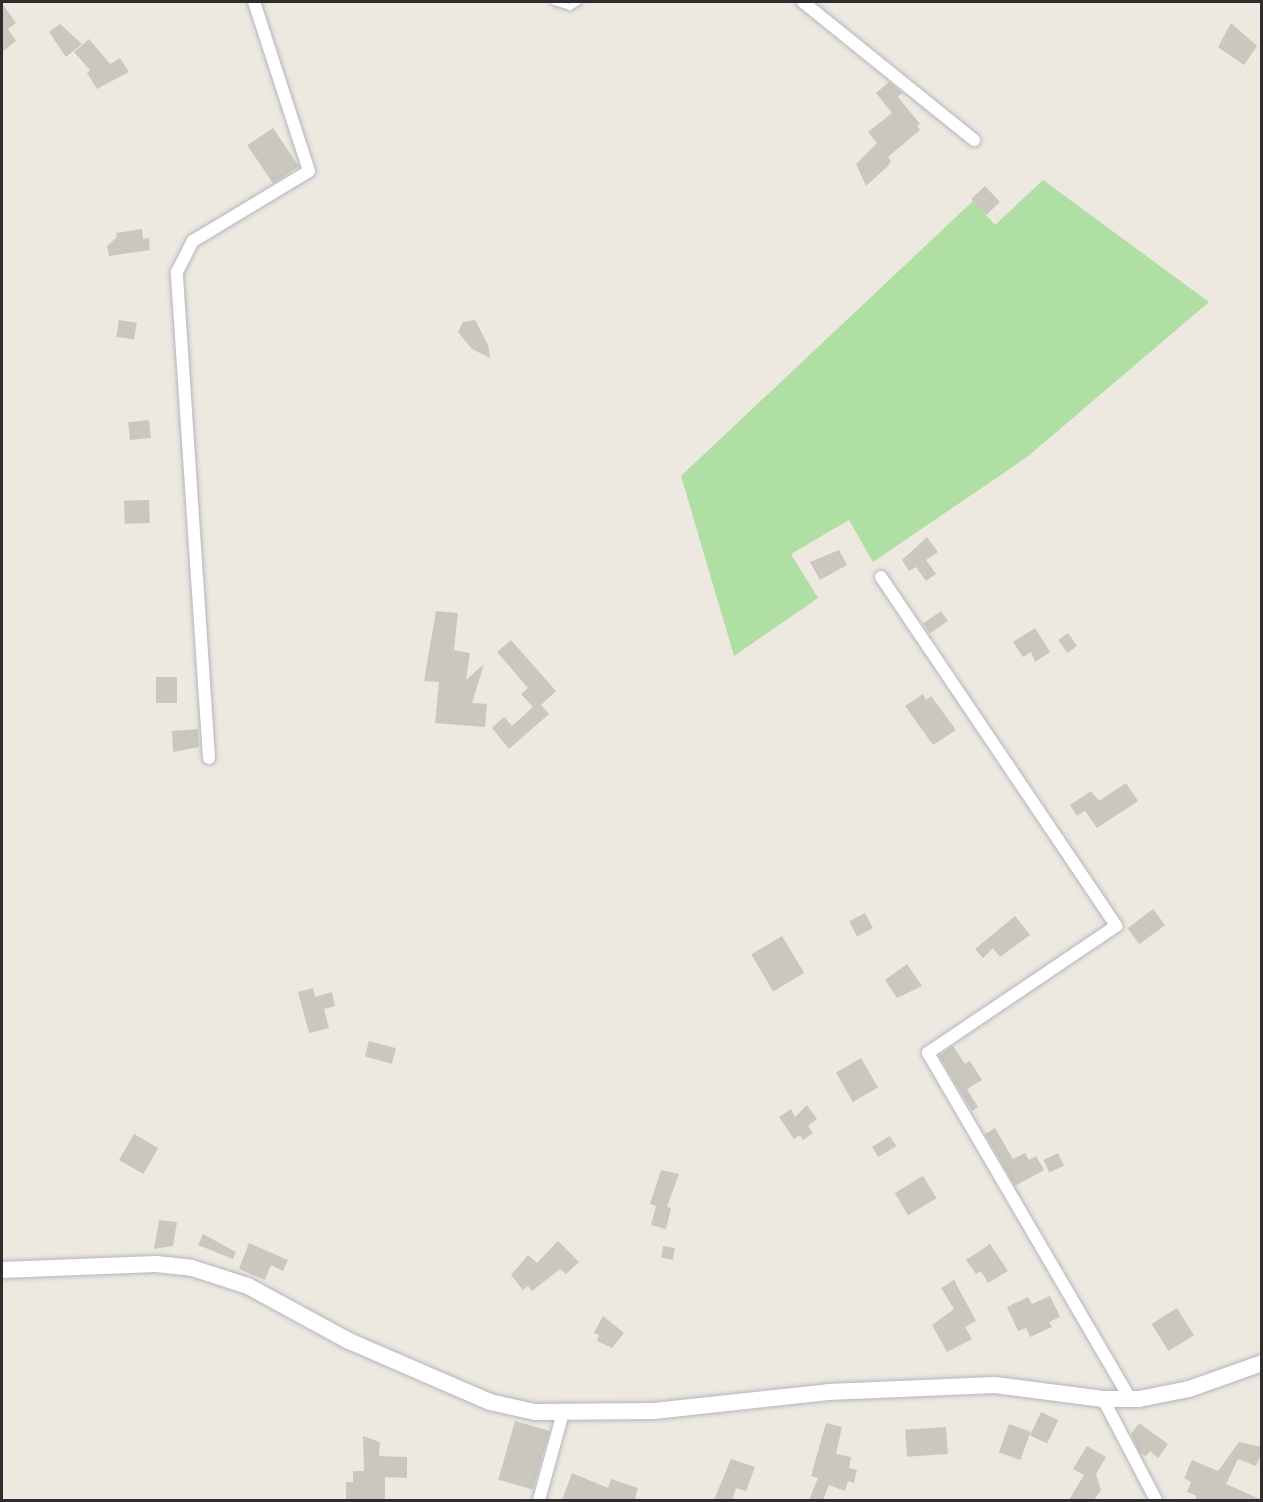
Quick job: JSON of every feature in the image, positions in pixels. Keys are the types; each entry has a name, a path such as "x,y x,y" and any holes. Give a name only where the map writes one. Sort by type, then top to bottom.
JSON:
{"main road":[{"path":"2,1270 156,1264 192,1268 248,1286 359,1345 490,1402 535,1412 654,1411 828,1392 995,1385 1103,1399 1130,1399 1189,1389 1262,1363"}],"street":[{"path":"209,758 177,272 193,241 309,171 254,2"},
{"path":"803,2 974,140"},
{"path":"880,577 1116,926 928,1053 1130,1399"},
{"path":"1103,1399 1156,1500"},
{"path":"539,1500 563,1413"}],"lane":[{"path":"554,2 570,7 578,2"}],"green space":[{"path":"1043,180 1209,302 1027,457 873,562 849,520 791,554 818,598 734,656 681,476 973,201 995,225"}],"building":[{"path":"2,3 16,23 8,29 16,41 2,52"},
{"path":"1231,23 1257,46 1244,65 1218,47"},
{"path":"60,24 82,44 66,57 49,32"},
{"path":"89,39 110,64 120,58 129,72 97,89 87,73 90,70 74,52"},
{"path":"889,82 902,93 898,97 920,124 917,126 920,130 888,157 891,161 887,167 866,186 856,164 877,143 868,132 892,113 876,93"},
{"path":"273,128 299,166 273,183 247,145"},
{"path":"985,186 1000,202 986,215 971,199"},
{"path":"142,229 143,239 149,238 150,250 109,256 107,246 117,237 116,233"},
{"path":"119,320 137,323 134,340 116,337"},
{"path":"475,320 488,345 490,358 472,349 458,332 463,322"},
{"path":"149,420 151,438 130,440 128,422"},
{"path":"149,500 150,523 125,524 124,501"},
{"path":"927,537 938,552 926,560 936,574 926,581 916,567 909,571 902,560"},
{"path":"839,550 847,565 820,580 810,562"},
{"path":"436,611 458,613 454,650 470,653 466,680 484,664 472,703 487,704 485,727 435,723 439,682 424,681"},
{"path":"941,611 948,621 930,633 923,624"},
{"path":"1035,628 1050,652 1035,662 1031,652 1023,657 1013,642"},
{"path":"1068,633 1077,646 1067,653 1058,640"},
{"path":"511,640 556,691 541,705 549,714 509,749 492,728 504,717 512,726 533,707 521,694 528,688 497,652"},
{"path":"156,677 177,677 177,703 156,703"},
{"path":"923,694 926,700 931,696 956,730 933,745 905,706"},
{"path":"198,729 199,747 173,752 172,731"},
{"path":"1126,783 1138,801 1097,828 1085,811 1077,816 1070,805 1091,791 1099,801"},
{"path":"1153,909 1165,925 1139,944 1127,928"},
{"path":"865,913 873,928 857,936 849,921"},
{"path":"1015,916 1030,935 1000,957 993,948 983,958 975,949"},
{"path":"782,936 804,973 773,991 751,955"},
{"path":"907,964 922,986 897,998 885,980"},
{"path":"313,988 315,997 332,992 335,1006 324,1009 329,1028 309,1033 298,992"},
{"path":"369,1041 396,1048 392,1064 365,1056"},
{"path":"953,1046 965,1064 970,1061 982,1080 967,1089 978,1107 972,1111 939,1056"},
{"path":"861,1058 878,1087 853,1102 836,1072"},
{"path":"807,1105 817,1119 808,1126 813,1133 803,1140 800,1135 794,1139 779,1117 791,1109 795,1117"},
{"path":"995,1128 1013,1159 1025,1153 1029,1160 1036,1156 1044,1170 1015,1186 985,1134"},
{"path":"134,1134 158,1148 143,1174 119,1160"},
{"path":"890,1136 896,1146 878,1157 872,1147"},
{"path":"1058,1153 1064,1166 1049,1172 1043,1160"},
{"path":"661,1170 679,1174 667,1207 671,1208 666,1229 651,1225 656,1206 650,1204"},
{"path":"923,1176 936,1198 908,1215 895,1193"},
{"path":"159,1220 177,1222 173,1246 154,1249"},
{"path":"203,1234 236,1252 233,1259 198,1245"},
{"path":"558,1241 579,1262 566,1274 560,1269 532,1291 528,1286 523,1290 511,1275 528,1255 537,1263"},
{"path":"249,1243 288,1260 283,1271 271,1265 265,1280 239,1269"},
{"path":"990,1244 1008,1271 988,1283 981,1271 976,1274 966,1260"},
{"path":"663,1246 675,1248 673,1260 661,1258"},
{"path":"954,1280 976,1321 965,1327 972,1339 947,1352 932,1325 954,1309 941,1288"},
{"path":"1050,1296 1060,1317 1049,1322 1052,1327 1030,1337 1026,1328 1018,1331 1007,1307 1028,1297 1032,1304"},
{"path":"1177,1308 1194,1335 1169,1351 1152,1324"},
{"path":"603,1316 624,1333 612,1348 597,1341 599,1335 594,1333"},
{"path":"1041,1412 1058,1420 1047,1444 1030,1436"},
{"path":"515,1421 550,1431 533,1490 498,1480"},
{"path":"826,1423 842,1427 836,1454 851,1457 849,1468 857,1470 854,1483 848,1481 845,1491 829,1485 823,1500 809,1500 818,1478 811,1476"},
{"path":"1139,1423 1168,1444 1158,1458 1150,1451 1146,1456 1140,1453 1131,1434"},
{"path":"1009,1424 1031,1432 1020,1460 999,1452"},
{"path":"946,1427 948,1454 907,1457 905,1430"},
{"path":"363,1436 380,1442 379,1456 407,1457 407,1478 385,1477 385,1500 346,1500 346,1482 353,1482 353,1471 364,1471"},
{"path":"1239,1442 1262,1447 1262,1453 1256,1466 1238,1459 1226,1484 1262,1500 1195,1500 1197,1496 1187,1492 1191,1482 1184,1478 1192,1460 1218,1471"},
{"path":"1087,1446 1106,1457 1096,1474 1101,1490 1094,1500 1069,1500 1084,1475 1073,1469"},
{"path":"731,1459 755,1467 746,1491 736,1488 732,1500 714,1500"},
{"path":"572,1473 608,1488 611,1479 638,1488 635,1498 639,1500 562,1500"}]}
